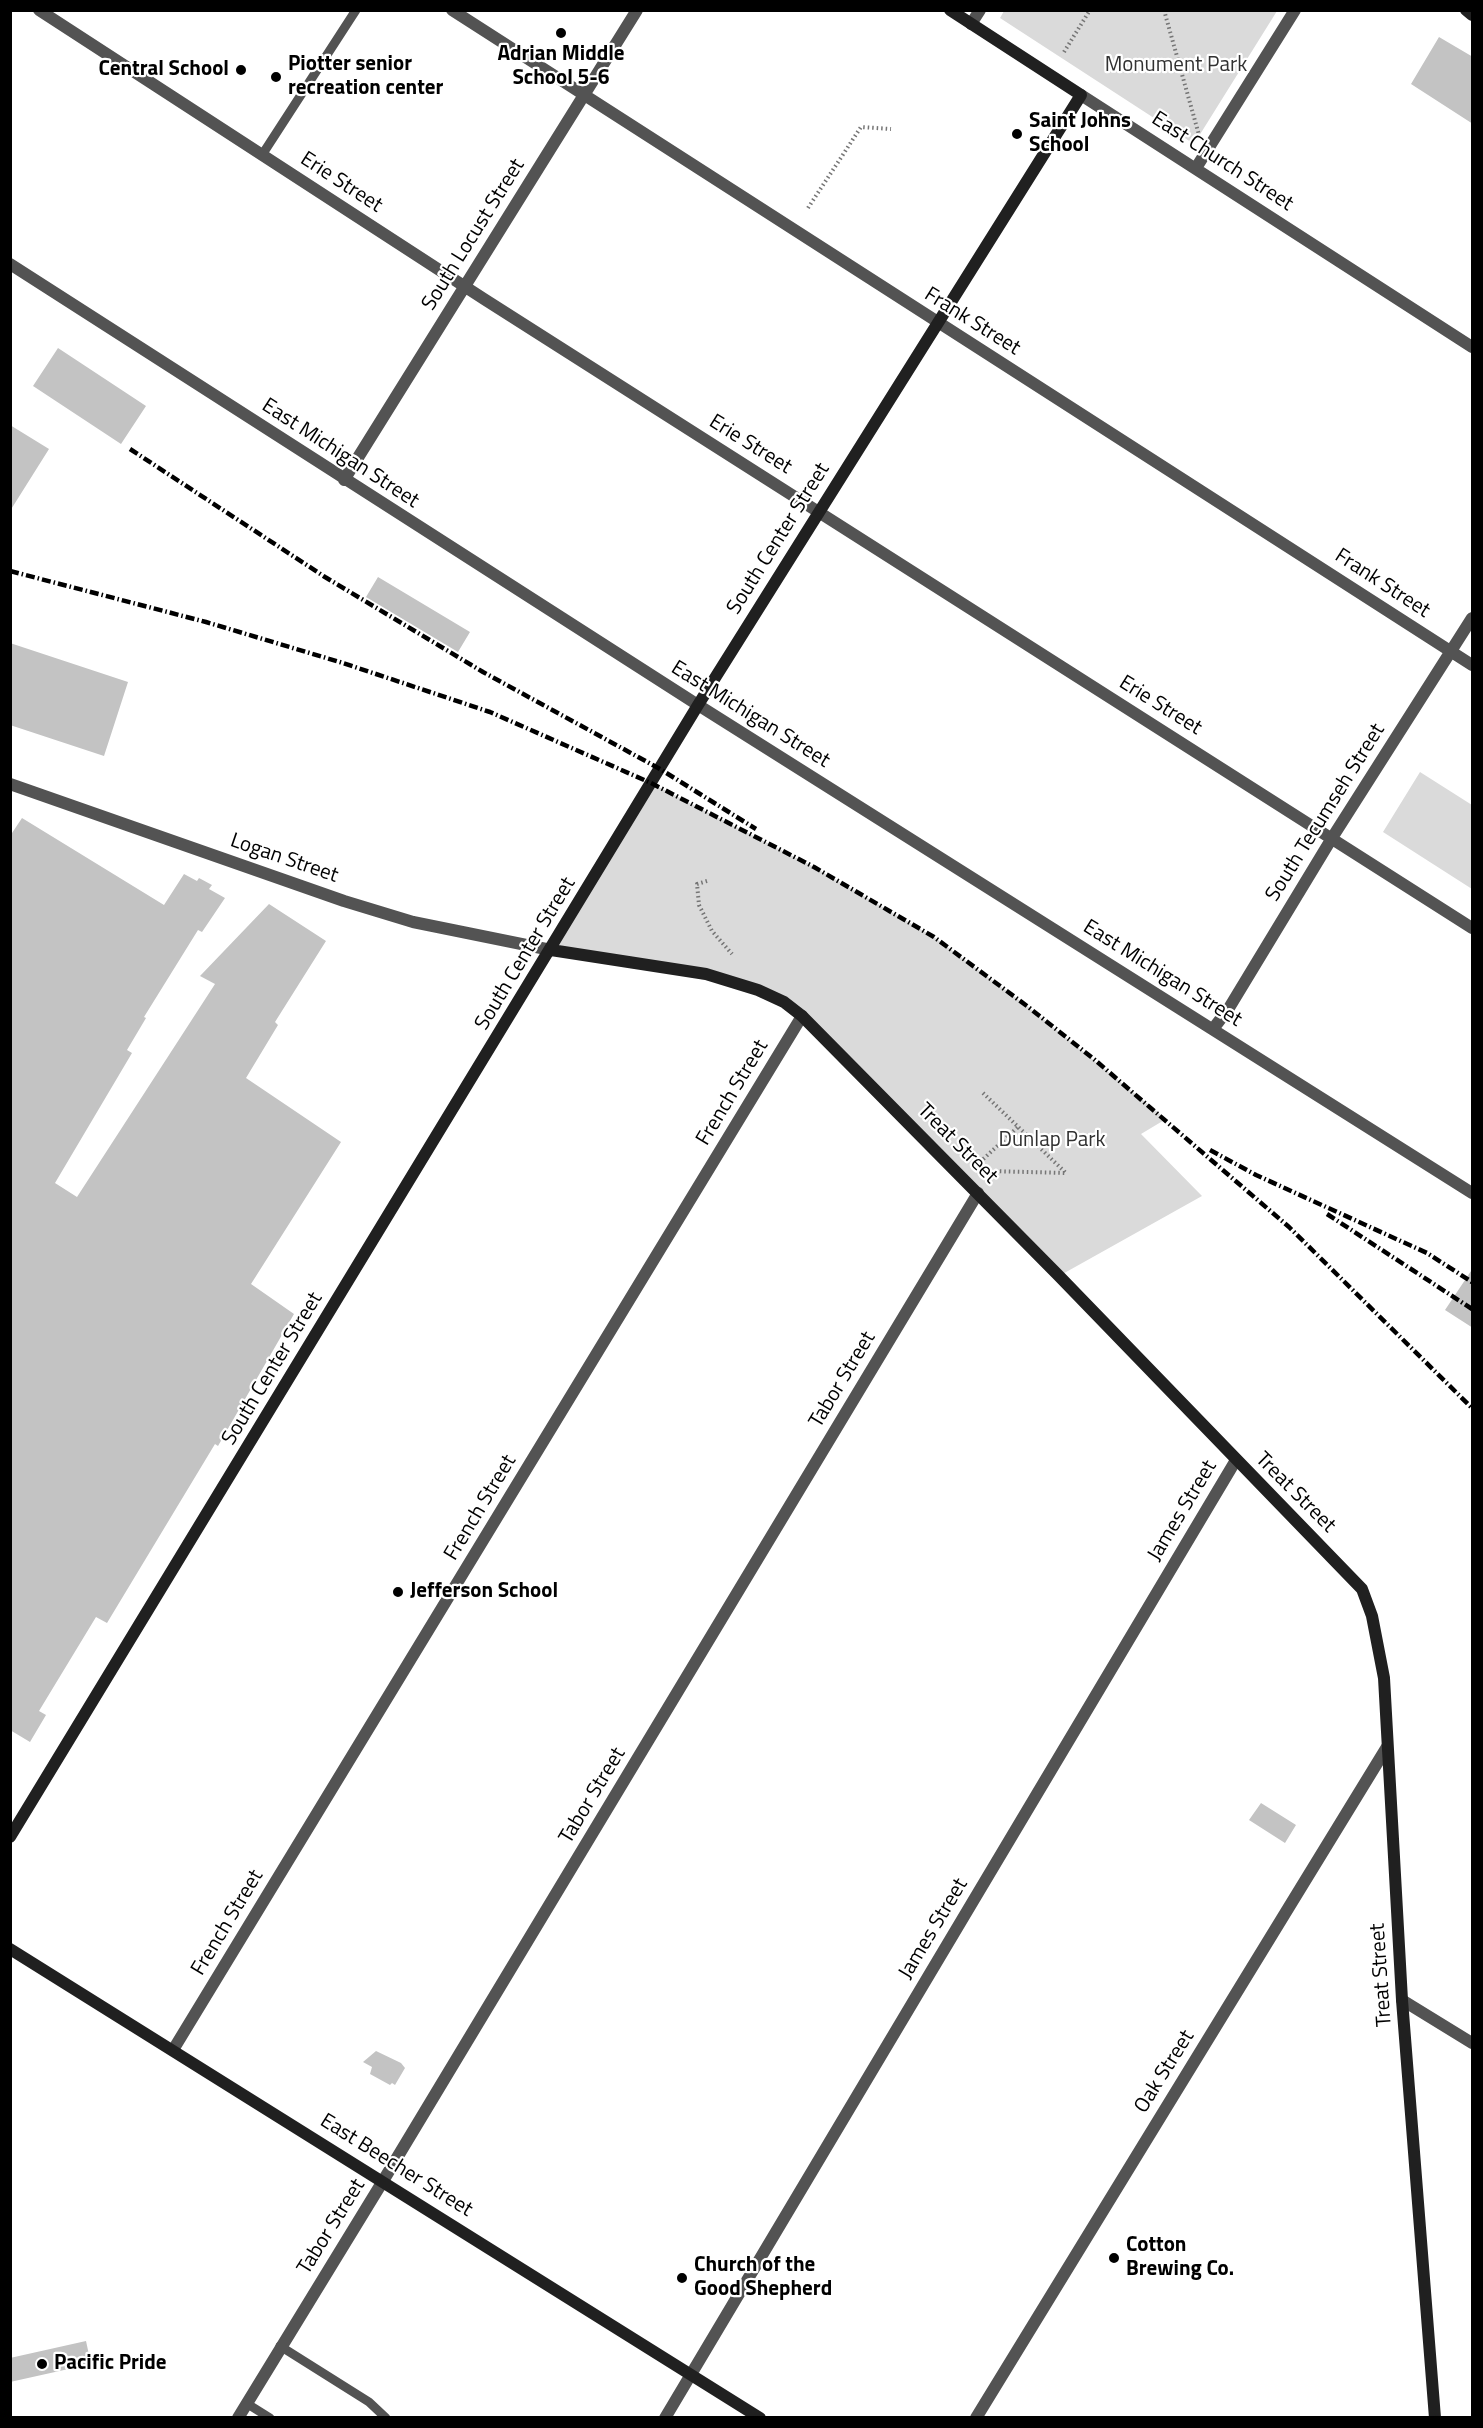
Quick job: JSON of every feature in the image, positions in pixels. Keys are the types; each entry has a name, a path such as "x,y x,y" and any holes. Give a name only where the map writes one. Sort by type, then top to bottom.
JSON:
{"street":[{"name":"Erie Street","path":"39,10 465,287 1473,928"},
{"name":"Frank Street","path":"452,10 1473,665"},
{"name":"South Locust Street","path":"344,480 637,10"},
{"name":"East Church Street","path":"950,10 1473,347"},
{"path":"971,24 980,10"},
{"path":"1196,168 1295,10"},
{"path":"1466,10 1473,15"},
{"name":"South Center Street","path":"10,1837 698,705 1081,95"},
{"name":"East Michigan Street","path":"10,264 698,705 1473,1193"},
{"name":"South Tecumseh Street","path":"1213,1029 1229,1008 1332,838 1473,618"},
{"name":"Logan Street","path":"10,784 393,916 474,936 551,950"},
{"name":"Treat Street","path":"551,950 706,974 758,990 784,1002 802,1016 978,1193 1362,1589 1380,1647 1402,2000 1436,2418"},
{"name":"French Street","path":"173,2050 802,1016"},
{"name":"Tabor Street","path":"238,2418 978,1193"},
{"name":"James Street","path":"666,2418 1236,1460"},
{"name":"Oak Street","path":"976,2418 1387,1747"},
{"name":"East Beecher Street","path":"10,1949 760,2418"},
{"path":"1402,2000 1473,2043"}],"lane":[{"path":"262,155 356,10"},
{"path":"280,2346 369,2402 386,2418"},
{"path":"246,2403 270,2418"}],"path":[{"path":"1064,52 1090,10"},
{"path":"1164,10 1200,139"},
{"path":"808,208 861,127 891,129"},
{"path":"707,881 697,884 699,905 712,931 732,954"},
{"path":"983,1093 1066,1173 989,1172"},
{"path":"980,1162 1018,1127"}],"green space":[{"name":"Monument Park","path":"1004,10 1277,11 1194,144 1000,18"},
{"path":"1420,772 1472,805 1472,889 1383,832"},
{"name":"Dunlap Park","path":"651,783 814,867 934,937 1027,1006 1166,1119 1141,1134 1202,1196 1059,1276 802,1016 758,990 551,950"}],"building":[{"path":"1439,37 1473,57 1473,124 1411,84"},
{"path":"58,348 146,406 121,444 33,386"},
{"path":"10,425 49,449 10,511"},
{"path":"378,577 470,632 458,652 366,597"},
{"path":"10,643 128,682 104,756 10,725"},
{"path":"22,818 164,905 184,874 212,885 209,889 225,898 202,932 198,930 144,1017 146,1018 127,1050 132,1053 55,1183 77,1197 215,984 200,976 269,904 326,941 275,1022 278,1025 246,1078 341,1142 251,1284 294,1314 218,1446 215,1444 107,1623 96,1617 39,1711 46,1715 30,1742 10,1730 10,836"},
{"path":"1473,1268 1473,1328 1445,1310"},
{"path":"1261,1803 1296,1825 1285,1843 1249,1820"},
{"path":"376,2051 401,2063 405,2068 395,2085 392,2083 390,2085 370,2074 372,2067 363,2062"},
{"path":"86,2341 91,2364 10,2382 10,2358"}],"railway":[{"path":"130,449 325,577 483,672 660,769 756,829"},
{"path":"10,571 206,622 343,663 490,712 651,783 814,867 934,937 1095,1060 1289,1227 1472,1408"},
{"path":"1210,1150 1256,1175 1427,1253 1472,1282"},
{"path":"1327,1214 1472,1309"}],"place":[{"name":"Adrian Middle School 5-6","path":"561,33"},
{"name":"Central School","path":"241,70"},
{"name":"Piotter senior recreation center","path":"276,77"},
{"name":"Saint Johns School","path":"1017,134"},
{"name":"Jefferson School","path":"398,1592"},
{"name":"Cotton Brewing Co.","path":"1114,2258"},
{"name":"Church of the Good Shepherd","path":"682,2278"},
{"name":"Pacific Pride","path":"42,2364"}]}
